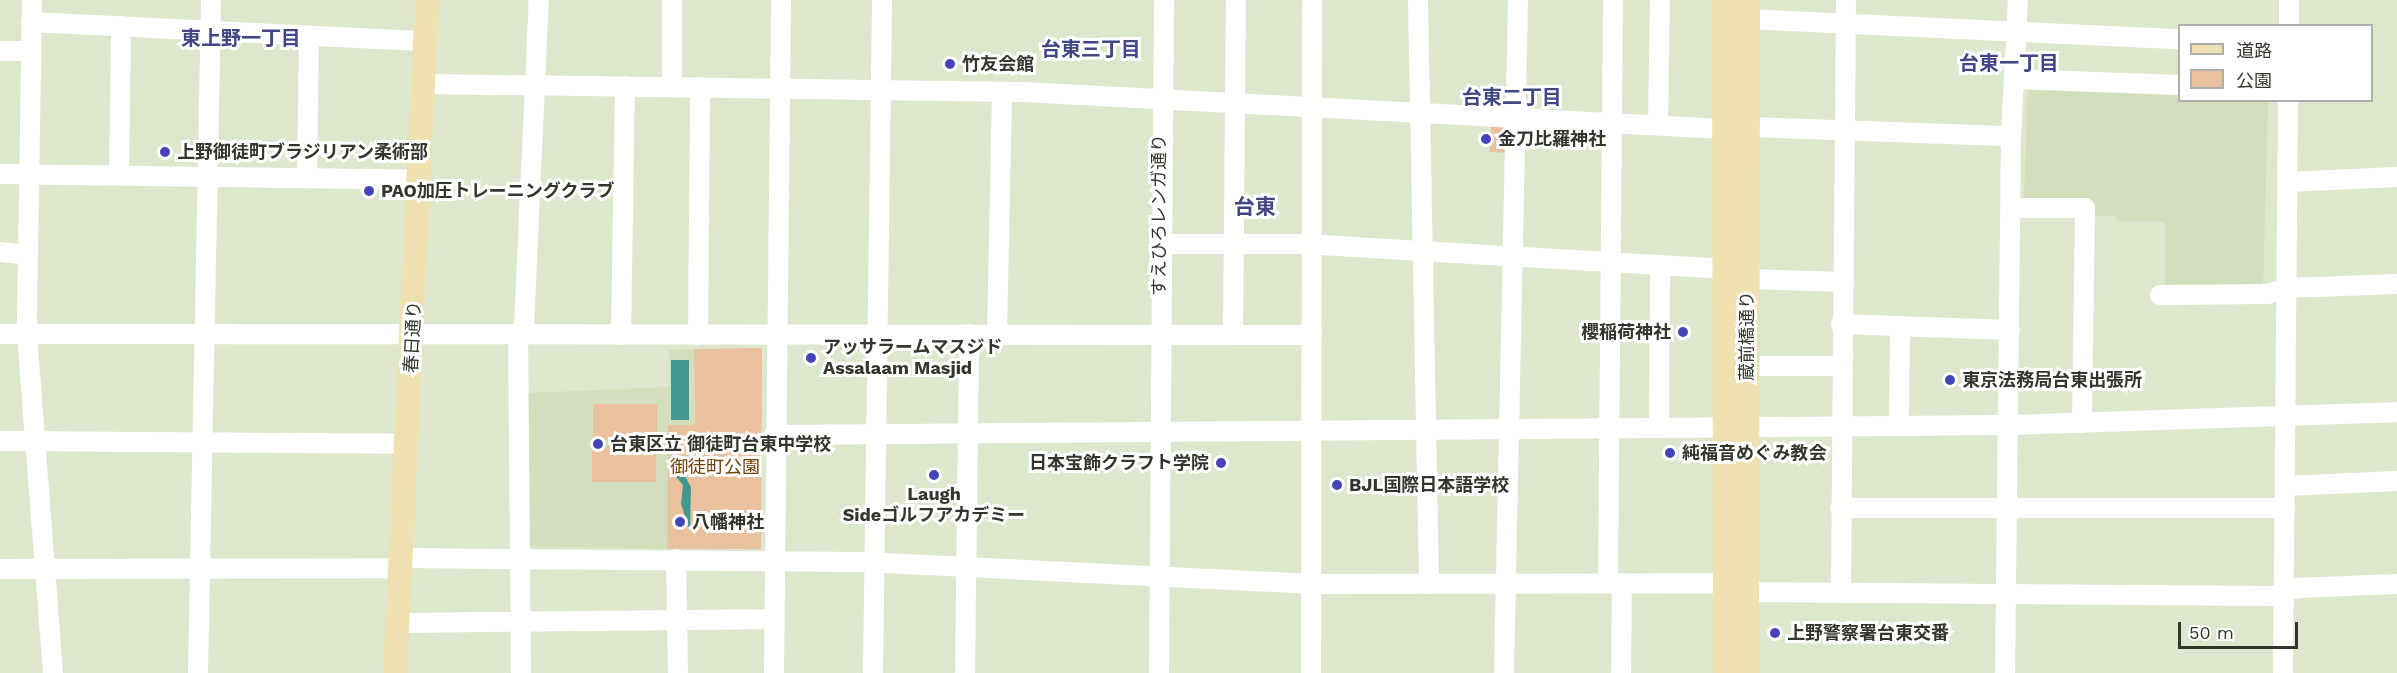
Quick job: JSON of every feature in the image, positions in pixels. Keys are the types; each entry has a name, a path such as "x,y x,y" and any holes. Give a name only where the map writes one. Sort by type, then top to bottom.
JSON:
{"main road":[{"name":"春日通り","path":"395,673 408,444 427,0"},
{"name":"蔵前橋通り","path":"1724,0 1722,269 1725,673"},
{"name":"蔵前橋通り","path":"1747,673 1748,10"}],"street":[{"path":"32,0 27,174 27,335 32,440 46,568 53,673"},
{"path":"198,673 211,0"},
{"path":"521,673 518,335 524,326 539,0"},
{"path":"672,0 672,86"},
{"path":"774,673 775,334 781,0"},
{"path":"873,673 882,0"},
{"name":"すえひろレンガ通り","path":"1159,673 1160,99 1164,0"},
{"path":"1233,335 1236,0"},
{"path":"1311,673 1312,0"},
{"path":"1418,0 1429,428 1429,584"},
{"path":"1504,673 1518,0"},
{"path":"1613,0 1608,426 1621,673"},
{"path":"1658,125 1660,0"},
{"path":"1841,593 1840,425 1846,0"},
{"path":"2005,673 2010,425 2011,136 2018,0"},
{"path":"2289,0 2289,24"},
{"path":"1748,10 1846,23 2178,39"},
{"path":"31,22 426,41"},
{"path":"120,174 121,26"},
{"path":"307,177 309,36"},
{"path":"0,51 31,51"},
{"path":"2014,79 2178,85"},
{"path":"424,84 881,88 1002,92 1311,106 1723,129"},
{"path":"621,335 625,86"},
{"path":"698,334 700,87"},
{"path":"997,334 1002,92"},
{"path":"2283,673 2288,102"},
{"path":"1749,127 2011,136"},
{"path":"0,174 207,175 420,180"},
{"path":"2288,182 2397,177"},
{"path":"2011,208 2085,208 2082,423"},
{"path":"1159,244 1312,244 1722,269"},
{"path":"0,252 27,255"},
{"path":"1659,426 1660,266"},
{"path":"1748,279 1842,282"},
{"path":"2160,295 2268,294 2287,288 2397,284"},
{"path":"1841,324 2010,330"},
{"path":"1899,425 1900,326"},
{"path":"0,334 1312,335"},
{"path":"965,673 964,433 969,424 969,334"},
{"path":"1747,366 1841,366"},
{"path":"774,435 1723,425 2010,425 2287,418 2397,412"},
{"path":"0,441 203,439 408,444"},
{"path":"2286,486 2397,481"},
{"path":"1840,507 2285,508"},
{"path":"0,569 200,568 401,563 520,557 774,559 1312,584 1724,583"},
{"path":"676,559 678,673"},
{"path":"1747,592 2284,592 2397,584"},
{"path":"398,623 774,619"}],"shaded area":[{"path":"2028,84 2178,90 2178,102 2268,102 2263,290 2165,289 2165,222 2117,221 2116,216 2087,216 2024,200"},
{"name":"台東区立 御徒町台東中学校","path":"694,349 695,425 668,425 667,549 527,546 528,393 670,387 669,350"}],"green space":[{"path":"1491,125 1510,126 1509,153 1490,152"},
{"name":"御徒町公園","path":"762,348 761,549 667,549 668,425 695,425 694,349"},
{"path":"593,404 657,404 657,440 593,440"},
{"path":"592,446 656,446 656,482 592,482"}],"water":[{"path":"671,360 689,360 689,420 671,420"},
{"path":"680,467 691,487 690,531 681,504 683,485 673,473"}],"place":[{"name":"竹友会館","path":"950,64"},
{"name":"金刀比羅神社","path":"1486,139"},
{"name":"上野御徒町ブラジリアン柔術部","path":"165,152"},
{"name":"PAO加圧トレーニングクラブ","path":"369,191"},
{"name":"櫻稲荷神社","path":"1683,332"},
{"name":"アッサラームマスジド Assalaam Masjid","path":"811,358"},
{"name":"東京法務局台東出張所","path":"1950,380"},
{"name":"台東区立 御徒町台東中学校","path":"598,444"},
{"name":"純福音めぐみ教会","path":"1670,453"},
{"name":"日本宝飾クラフト学院","path":"1221,463"},
{"name":"Laugh Sideゴルフアカデミー","path":"934,475"},
{"name":"BJL国際日本語学校","path":"1337,485"},
{"name":"八幡神社","path":"680,522"},
{"name":"上野警察署台東交番","path":"1775,633"}],"district":[{"name":"東上野一丁目","path":"241,38"},
{"name":"台東三丁目","path":"1091,49"},
{"name":"台東一丁目","path":"2009,63"},
{"name":"台東二丁目","path":"1512,97"},
{"name":"台東","path":"1255,207"}]}
